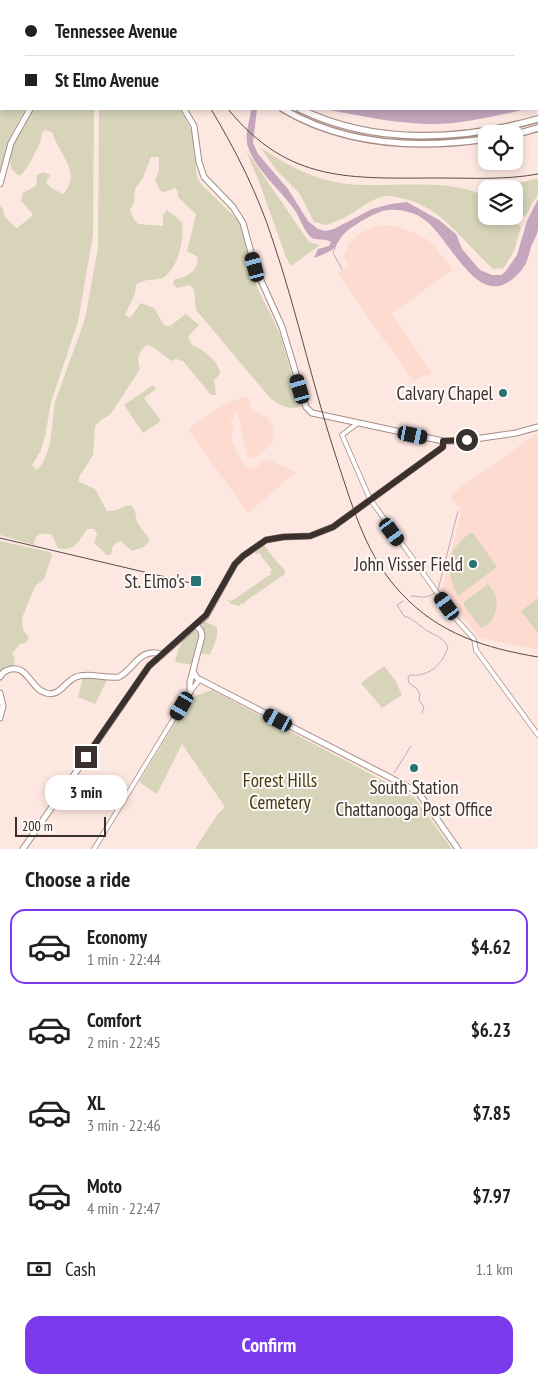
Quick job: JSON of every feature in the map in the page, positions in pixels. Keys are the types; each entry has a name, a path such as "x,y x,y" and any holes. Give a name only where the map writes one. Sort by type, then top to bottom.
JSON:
{"highway":[{"path":"284,110 312,124 365,139 405,144 431,144 478,140"},
{"path":"303,110 338,124 383,134 408,136 481,132 538,119"},
{"path":"523,132 538,128"}],"main road":[{"path":"0,184 11,143 29,110"},
{"path":"185,110 194,126 199,162 204,176 233,207 244,223 255,267 282,327 306,407 312,413 443,441 461,441 516,433 538,427"},
{"path":"23,849 149,666 208,613 235,564 255,546 266,540 303,537 321,533 333,527 443,447 443,441"},
{"path":"190,692 189,687 202,636 201,631 196,625"},
{"path":"0,677 1,674 8,670 19,670 27,675 37,689 52,694 79,676 119,677 134,662 150,652 161,654"},
{"path":"194,673 200,679 418,792 458,849"},
{"path":"0,693 3,706 0,718"}],"street":[{"path":"358,423 342,435 370,500 456,619 472,636 476,650 538,735"},
{"path":"94,849 190,692 200,679"}],"shaded area":[{"path":"251,110 257,110 253,143 258,154 288,189 308,221 318,229 325,231 334,229 372,209 407,202 439,220 456,234 462,249 480,270 492,275 501,275 517,255 527,221 538,199 538,229 528,258 521,271 504,285 490,286 477,280 433,227 422,218 411,213 393,210 378,213 358,223 343,235 332,250 314,258 318,249 329,246 331,242 314,239 309,236 296,212 263,173 248,147"},
{"path":"329,110 522,110 464,122 439,124 388,120"},
{"path":"387,225 396,226 422,236 433,244 453,270 392,313 432,373 413,381 337,273 347,268 348,265 343,256 350,242 362,232"},
{"path":"248,396 252,409 268,418 274,428 273,443 258,456 248,459 237,411 230,423 235,428 231,437 237,453 246,466 255,468 266,459 296,472 248,513 189,431 192,426 214,410"},
{"path":"536,434 538,436 538,650 480,638 441,593 461,512 450,495"}],"green space":[{"path":"0,110 24,110 9,139 0,172"},
{"path":"33,110 94,110 93,235 78,322 51,402 45,437 40,452 32,465 37,470 47,453 55,402 85,319 98,248 99,110 181,110 192,132 197,177 201,184 238,220 242,227 247,254 257,287 280,334 301,406 289,408 271,399 196,310 194,290 190,285 177,288 173,284 174,280 191,273 196,267 198,257 187,251 196,214 178,197 178,191 175,188 165,192 160,191 155,180 159,170 159,157 151,157 143,178 135,189 134,202 130,210 138,224 163,226 163,215 167,210 182,222 181,244 176,261 168,274 162,278 145,280 136,285 135,293 125,315 130,318 141,303 154,308 164,325 170,326 186,314 199,325 188,337 192,345 210,356 217,365 220,374 214,380 216,395 211,395 183,361 176,359 171,361 152,346 146,345 141,350 139,356 140,369 110,415 95,426 93,455 79,477 79,482 95,489 107,511 131,505 135,511 137,522 150,540 144,547 132,551 120,541 113,546 111,555 107,555 94,543 97,534 94,529 87,529 78,542 68,549 58,548 52,535 48,534 37,536 34,545 0,535 0,206 6,218 17,228 32,216 32,213 21,201 23,193 36,186 37,175 43,172 50,175 46,182 51,188 63,194 69,186 71,179 67,163 52,132 44,130 40,143 30,162 19,176 12,168 10,160 14,145"},
{"path":"260,147 298,170 329,181 356,185 436,185 472,191 478,194 478,225 519,225 521,227 514,251 504,268 493,269 451,226 428,208 415,202 392,196 382,197 326,225 314,222 300,194 277,171"},
{"path":"246,150 309,242 320,245 291,266 286,257"},
{"path":"538,179 538,194 525,217 523,215 523,182"},
{"path":"153,385 156,389 144,398 161,421 143,433 124,405"},
{"name":"John Visser Field","path":"470,533 473,533 497,567 458,596 449,569 450,562 456,547"},
{"path":"0,541 50,552 52,556 44,579 35,586 22,618 23,630 29,638 26,643 20,644 12,654 15,658 13,666 5,668 0,673"},
{"path":"264,545 285,570 285,574 244,604 241,603 240,606 231,604 228,599 230,601 235,599 271,574 272,570 259,553 255,553"},
{"path":"488,584 497,602 491,621 481,628 464,606 464,602"},
{"path":"538,598 538,633 521,611"},
{"path":"204,621 217,627 217,637 210,655 200,653 204,634 202,626"},
{"path":"196,631 199,634 192,665 175,662 181,644 187,636"},
{"path":"384,666 395,680 402,695 382,708 361,683"},
{"path":"83,677 107,680 95,704 78,697"},
{"name":"Forest Hills Cemetery","path":"212,690 414,797 452,849 195,849 217,815 225,807 182,744 157,794 139,782 190,698"}],"waterway":[{"path":"336,245 333,253 342,269"},
{"path":"438,590 458,511"},
{"path":"411,596 426,597 434,593"},
{"path":"403,601 397,605 404,616 412,619 425,630 440,638 448,647 443,659 429,672 410,675 408,678 409,683 420,694 419,700 424,707 422,713"},
{"path":"394,773 411,746"}],"railway":[{"path":"212,110 246,173 267,224 282,269 339,466 350,500 370,549 389,579 401,593 431,619 447,629 481,644 538,657"},
{"path":"229,110 251,133 274,151 298,164 323,172 377,178 501,178 538,174"},
{"path":"0,538 195,584"}],"place":[{"name":"Calvary Chapel","path":"503,393"},
{"name":"John Visser Field","path":"473,564"},
{"name":"St. Elmo's","path":"196,581"},
{"name":"South Station Chattanooga Post Office","path":"414,768"}],"route":[{"path":"86,757 149,666 206,615 235,564 255,546 275,538 310,536 333,527 443,447 443,441 467,440"}]}
